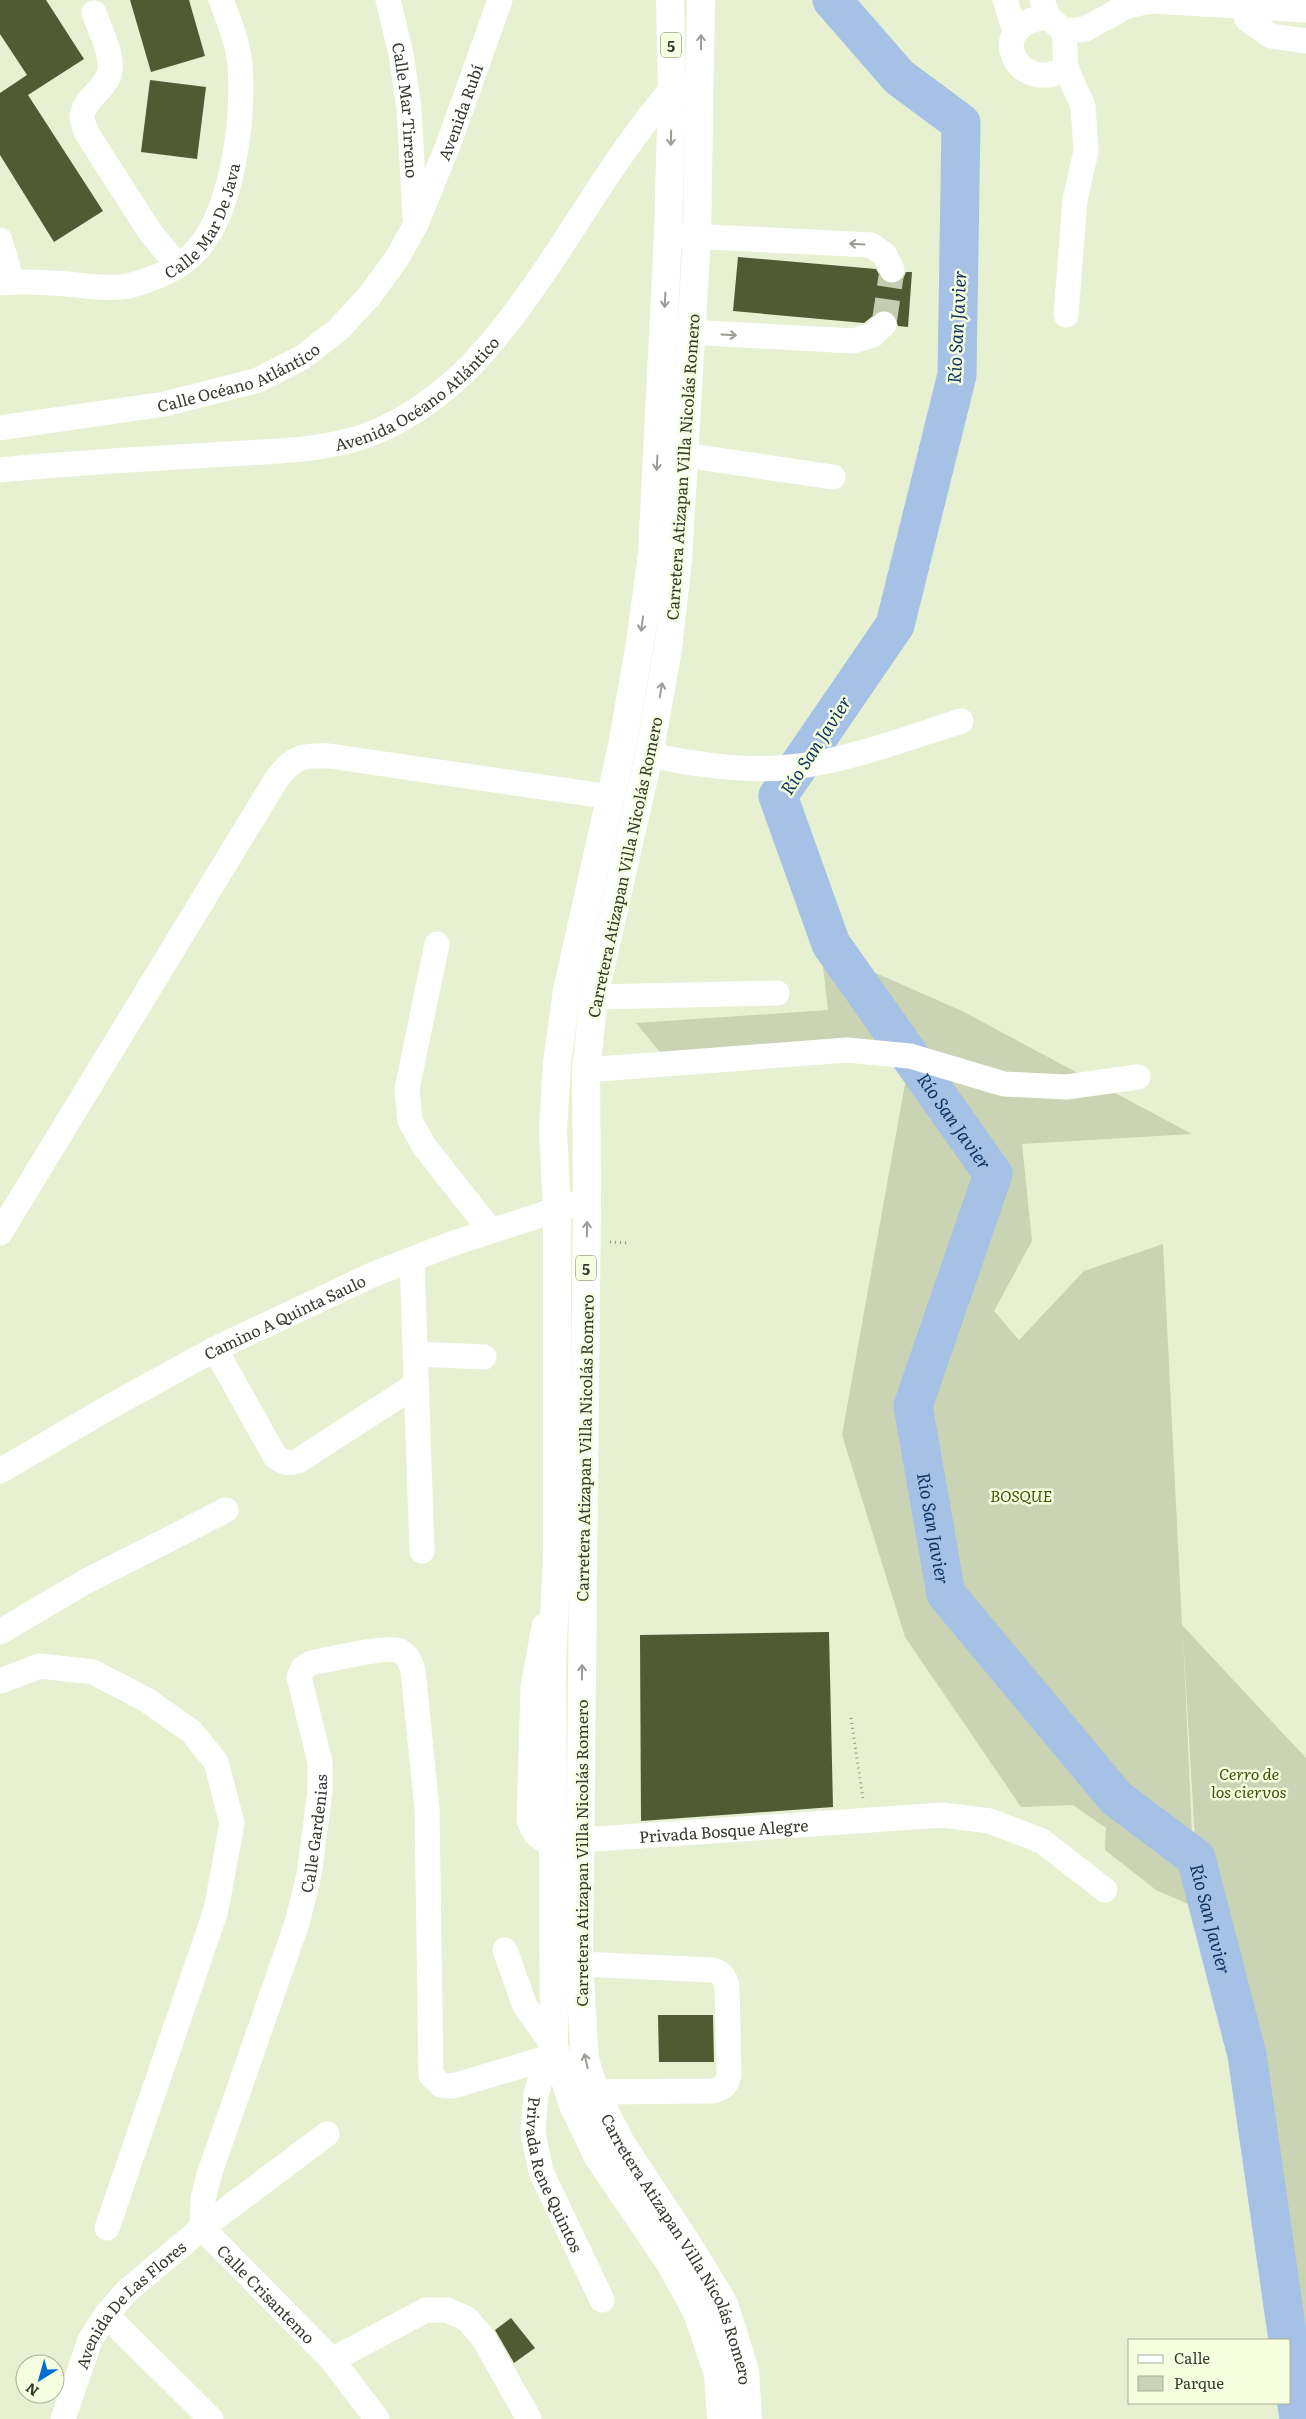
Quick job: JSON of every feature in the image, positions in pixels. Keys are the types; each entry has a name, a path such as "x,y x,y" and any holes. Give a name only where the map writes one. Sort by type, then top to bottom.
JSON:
{"main road":[{"name":"5","path":"670,0 672,89"},
{"name":"5","path":"701,85 702,0"},
{"name":"Carretera Atizapan Villa Nicolás Romero","path":"701,85 697,236 692,332 678,560 668,649 649,755 594,997 586,1070 587,1200 579,1964 585,2060 595,2092 621,2143 690,2248 724,2304 745,2371 748,2419"},
{"name":"Carretera Atizapan Villa Nicolás Romero","path":"672,89 668,235 652,554 640,643 611,797 567,990 556,1063 553,1130 557,1209 556,1555 552,1665 550,2052 598,2157 670,2263 697,2312 718,2374 721,2419"}],"street":[{"name":"Calle Mar De Java","path":"6,282 100,287 129,286 155,278 178,266 193,254 207,235 221,208 230,177 239,132 240,64 233,30 221,0"},
{"name":"Calle Mar Tirreno","path":"388,0 401,54 409,108 416,224"},
{"name":"Avenida Rubí","path":"416,224 450,140 500,0"},
{"path":"1005,0 1015,31 1012,44 1013,55 1026,71 1038,76 1054,76 1066,68"},
{"path":"1015,31 1024,22 1034,18 1051,16 1085,28 1127,6 1150,1 1306,10"},
{"path":"1245,7 1247,20 1271,36 1306,41"},
{"path":"94,13 109,57 110,71 106,83 87,104 82,116 86,132 150,232 178,266"},
{"path":"1051,16 1066,68 1083,106 1086,152 1075,200 1066,315"},
{"path":"672,89 701,85"},
{"name":"Avenida Océano Atlántico","path":"0,470 57,464 281,451 368,435 406,416 451,385 486,349 531,289 642,126 672,89"},
{"name":"Calle Océano Atlántico","path":"0,428 164,404 258,380 303,357 339,329 371,294 397,258 416,224"},
{"path":"668,235 871,245 885,255 892,270"},
{"path":"0,240 6,282"},
{"path":"663,331 853,341 873,335 884,324"},
{"path":"684,455 833,477"},
{"path":"649,755 701,766 798,766 844,758 961,721"},
{"path":"0,1232 287,764 305,755 329,756 611,797"},
{"path":"437,944 407,1090 410,1121 424,1146 491,1231"},
{"path":"594,997 778,993"},
{"path":"586,1070 847,1050 910,1056 1004,1084 1066,1087 1138,1077"},
{"path":"553,1130 585,1133"},
{"name":"Camino A Quinta Saulo","path":"0,1471 113,1405 215,1350 372,1275 491,1231 587,1200"},
{"path":"412,1260 422,1550"},
{"path":"215,1350 276,1456 282,1462 298,1461 417,1384"},
{"path":"416,1354 484,1357"},
{"path":"0,1632 83,1583 226,1510"},
{"name":"Calle Gardenias","path":"202,2228 203,2199 209,2175 298,1923 309,1875 320,1791 320,1762 298,1677 303,1668 312,1663 386,1649 398,1650 408,1658 413,1670 428,1826 429,2060 431,2076 441,2085 454,2086 550,2052"},
{"path":"0,1681 40,1666 93,1672 145,1699 191,1732 216,1762 232,1823 216,1910 106,2228"},
{"name":"Privada Bosque Alegre","path":"552,1842 944,1815 990,1821 1042,1841 1105,1890"},
{"path":"505,1950 525,2006 550,2052"},
{"path":"579,1964 712,1970 719,1972 725,1977 728,1986 729,2075 728,2083 722,2089 713,2091 595,2092"},
{"name":"Privada Rene Quintos","path":"550,2052 536,2094 533,2132 542,2172 602,2300"},
{"name":"Avenida De Las Flores","path":"63,2419 90,2340 106,2314 128,2290 202,2228 327,2134"},
{"name":"Calle Crisantemo","path":"202,2228 332,2360 377,2419"},
{"path":"332,2360 426,2310 446,2310 467,2319 484,2339 529,2419"},
{"path":"106,2314 211,2419"}],"path":[{"path":"851,1718 867,1821"}],"green space":[{"name":"BOSQUE","path":"821,949 962,1011 1192,1134 1022,1144 1032,1241 994,1311 1019,1340 1084,1271 1163,1244 1182,1625 1306,1758 1306,2419 1299,2419 1291,2362 1291,2339 1288,2339 1247,2055 1196,1858 1183,1635 1193,1856 1202,1910 1156,1890 1105,1850 1106,1828 1073,1805 1021,1807 905,1637 842,1435 910,1056 673,1068 636,1023 828,1010"}],"building":[{"path":"0,0 46,0 84,59 28,95 103,211 54,242 0,155 0,93 27,75 0,34"},
{"path":"130,0 189,0 205,56 151,72"},
{"path":"150,80 206,87 197,159 141,152"},
{"path":"738,257 876,269 883,281 891,284 903,279 906,272 912,272 908,327 898,326 894,314 887,310 880,310 864,323 733,311"},
{"path":"829,1632 833,1807 641,1821 640,1635"},
{"path":"658,2015 713,2015 714,2062 659,2062"},
{"path":"511,2318 535,2348 514,2363 495,2330"}],"waterway":[{"name":"Río San Javier","path":"832,0 899,77 961,123 957,375 895,625 778,796 831,944 993,1174 913,1406 946,1594 1116,1798 1196,1858 1247,2055 1288,2339"},
{"name":"Río San Javier","path":"1291,2362 1299,2419"}],"tunnel":[{"path":"884,324 892,270"}],"park label":[{"name":"Cerro de los ciervos","path":"1249,1782"}]}
